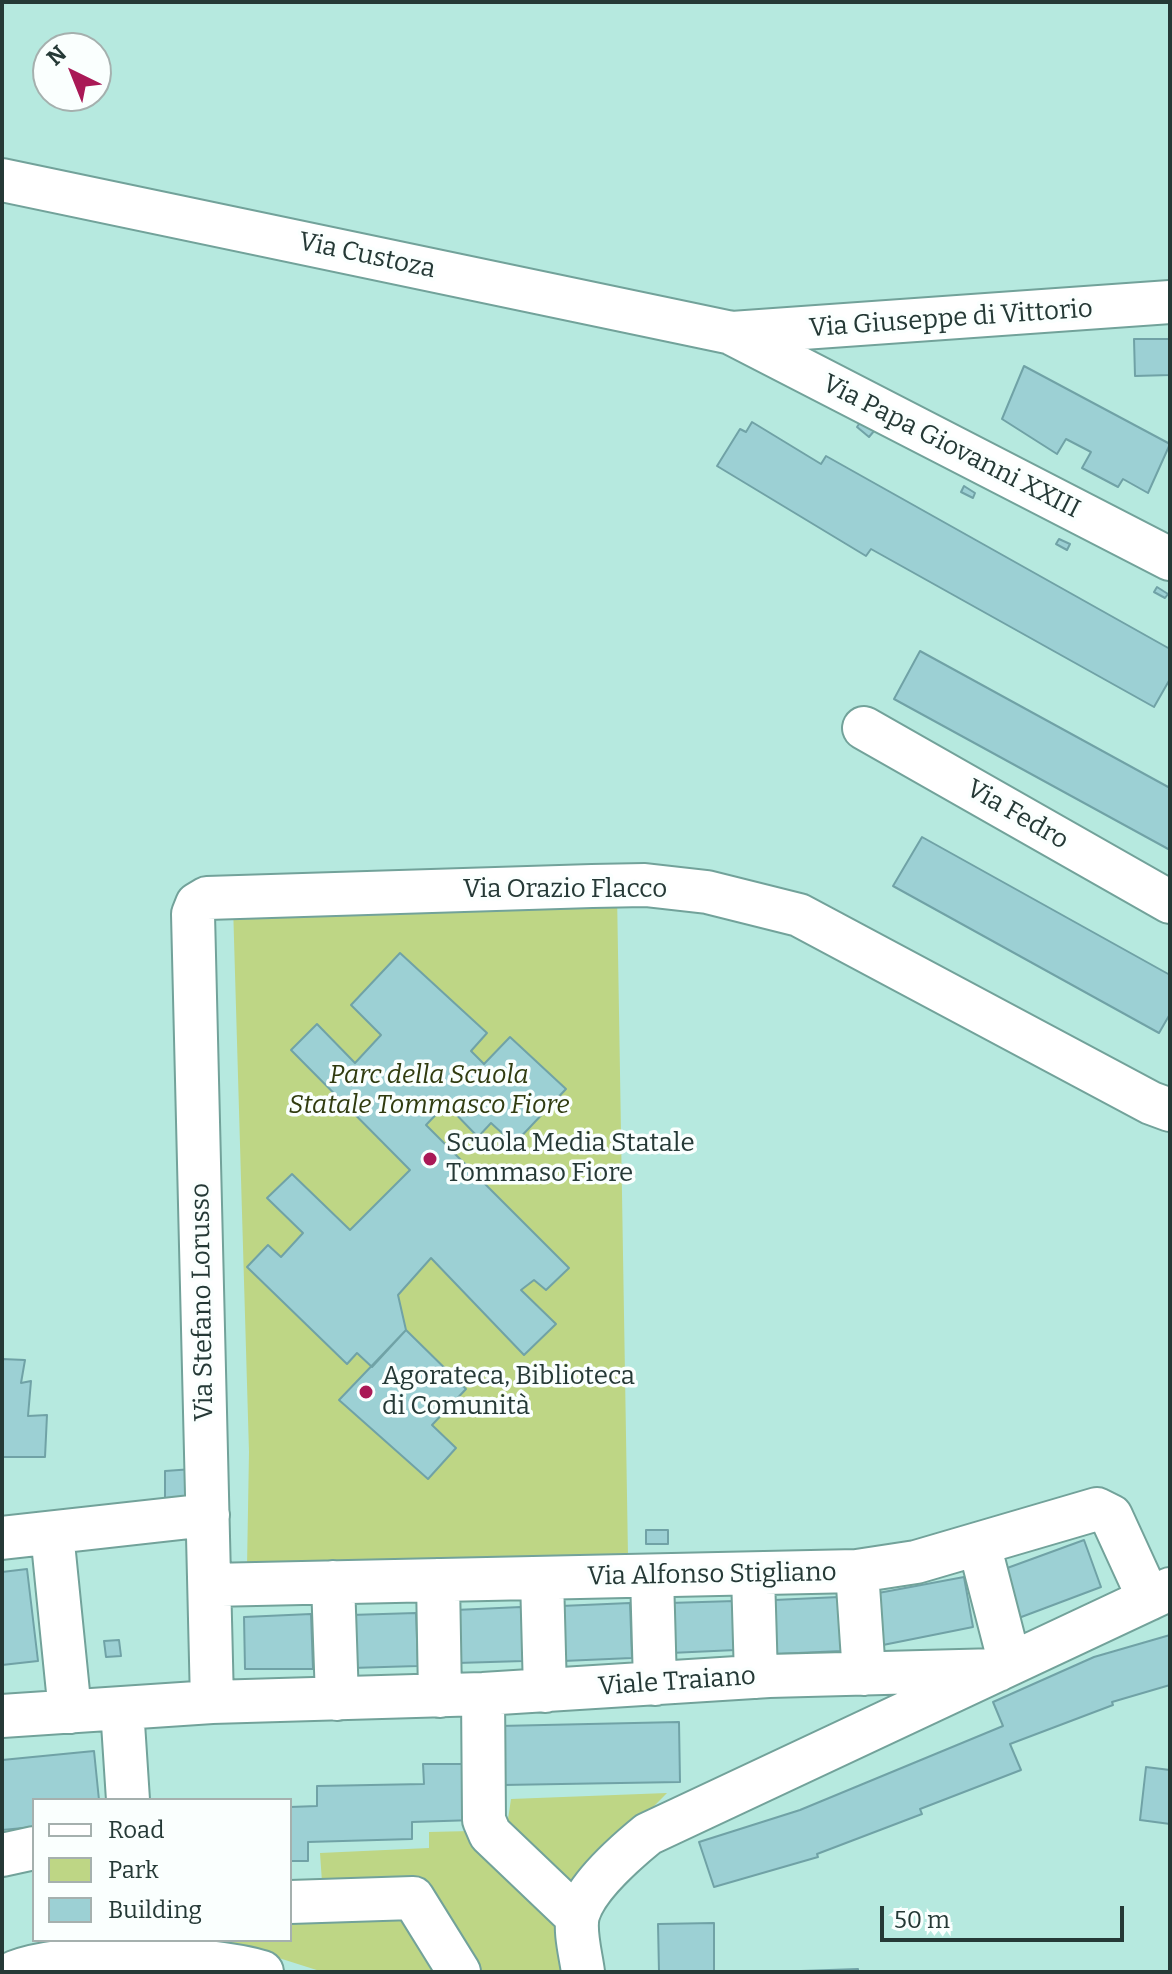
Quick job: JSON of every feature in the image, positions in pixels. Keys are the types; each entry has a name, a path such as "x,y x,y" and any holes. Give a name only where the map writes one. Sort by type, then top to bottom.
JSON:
{"street":[{"name":"Via Custoza","path":"2,180 732,333"},
{"name":"Via Giuseppe di Vittorio","path":"732,333 1170,302"},
{"name":"Via Papa Giovanni XXIII","path":"732,333 1170,559"},
{"name":"Via Fedro","path":"864,728 1170,902"},
{"name":"Via Orazio Flacco","path":"197,904 207,898 592,886 645,885 707,892 799,915 1151,1103 1170,1110"},
{"name":"Via Stefano Lorusso","path":"197,904 193,914 212,1702"},
{"name":"Via Alfonso Stigliano","path":"210,1585 857,1571 916,1562 1091,1509 1105,1511 1111,1516 1159,1594"},
{"path":"2,1538 208,1515"},
{"path":"52,1533 70,1712"},
{"path":"979,1544 1004,1667"},
{"path":"857,1571 864,1674"},
{"path":"753,1575 756,1677"},
{"path":"652,1576 655,1684"},
{"path":"542,1578 545,1691"},
{"path":"438,1580 440,1696"},
{"path":"333,1582 337,1699"},
{"path":"583,1972 577,1917 586,1899 624,1854 676,1819 1159,1594"},
{"name":"Viale Traiano","path":"2,1716 212,1702 440,1696 756,1677 1004,1667"},
{"path":"483,1694 484,1820 490,1834 577,1917"},
{"path":"122,1708 128,1798"},
{"path":"2,1855 32,1848"},
{"path":"292,1902 413,1898 459,1972"},
{"path":"15,1972 83,1961 193,1950 262,1972"}],"green space":[{"name":"Parc della Scuola Statale Tommasco Fiore","path":"617,892 628,1556 247,1567 249,1452 233,905"},
{"path":"667,1793 570,1891 507,1826 511,1799"},
{"path":"471,1831 569,1922 572,1972 476,1972 427,1882 322,1882 320,1853 429,1848 429,1832"},
{"path":"402,1917 438,1972 323,1972 228,1942 292,1942 292,1919"}],"building":[{"path":"1134,339 1170,339 1170,375 1135,376"},
{"path":"1024,366 1170,444 1148,493 1123,479 1118,487 1082,468 1091,452 1066,439 1057,454 1002,419"},
{"path":"861,421 874,431 869,437 857,427"},
{"path":"752,422 821,464 826,456 1170,649 1170,679 1154,707 871,549 866,556 717,466 740,429 746,432"},
{"path":"964,486 975,493 973,498 961,492"},
{"path":"1059,539 1070,544 1067,550 1056,544"},
{"path":"1157,587 1168,594 1165,598 1154,592"},
{"path":"920,651 1170,788 1170,850 894,699"},
{"path":"922,837 1170,975 1170,1014 1159,1033 893,886"},
{"name":"Scuola Media Statale Tommaso Fiore","path":"400,953 487,1033 471,1051 484,1064 510,1037 566,1089 514,1144 491,1123 478,1137 446,1104 426,1125 569,1268 546,1290 534,1280 521,1290 556,1324 524,1355 431,1258 398,1295 406,1330 372,1367 357,1353 347,1364 247,1267 268,1245 281,1257 303,1233 267,1198 292,1174 350,1230 410,1170 291,1050 317,1024 355,1063 381,1035 351,1005"},
{"path":"406,1330 466,1389 432,1425 456,1448 428,1479 339,1400"},
{"path":"2,1359 25,1360 21,1383 31,1381 28,1416 47,1415 45,1457 2,1457"},
{"path":"193,1469 195,1502 165,1503 165,1471"},
{"path":"646,1530 668,1530 668,1544 646,1544"},
{"path":"1084,1540 1101,1587 1016,1619 999,1571"},
{"path":"27,1569 38,1661 2,1665 2,1572"},
{"path":"964,1577 973,1627 883,1645 873,1594"},
{"path":"839,1597 842,1651 776,1654 774,1600"},
{"path":"735,1601 736,1650 670,1653 669,1603"},
{"path":"630,1603 632,1658 563,1661 561,1606"},
{"path":"521,1607 524,1661 457,1663 455,1610"},
{"path":"416,1613 418,1666 351,1668 350,1615"},
{"path":"311,1614 313,1669 245,1669 244,1617"},
{"path":"1170,1635 1170,1685 1112,1702 1113,1705 1010,1744 1021,1770 920,1809 922,1814 817,1854 818,1857 714,1887 699,1842 800,1810 1003,1726 993,1702 1094,1657"},
{"path":"119,1640 121,1656 106,1657 104,1641"},
{"path":"679,1722 680,1782 502,1785 499,1726"},
{"path":"94,1751 99,1798 32,1798 32,1827 2,1830 2,1760"},
{"path":"423,1764 474,1764 475,1820 412,1822 412,1839 308,1842 308,1861 292,1861 292,1807 317,1806 317,1786 424,1784"},
{"path":"1146,1767 1170,1770 1170,1824 1140,1820"},
{"path":"714,1923 714,1972 659,1972 658,1924"},
{"path":"858,1969 858,1972 801,1971"}],"place":[{"name":"Scuola Media Statale Tommaso Fiore","path":"430,1159"},
{"name":"Agorateca, Biblioteca di Comunità","path":"366,1392"}]}
